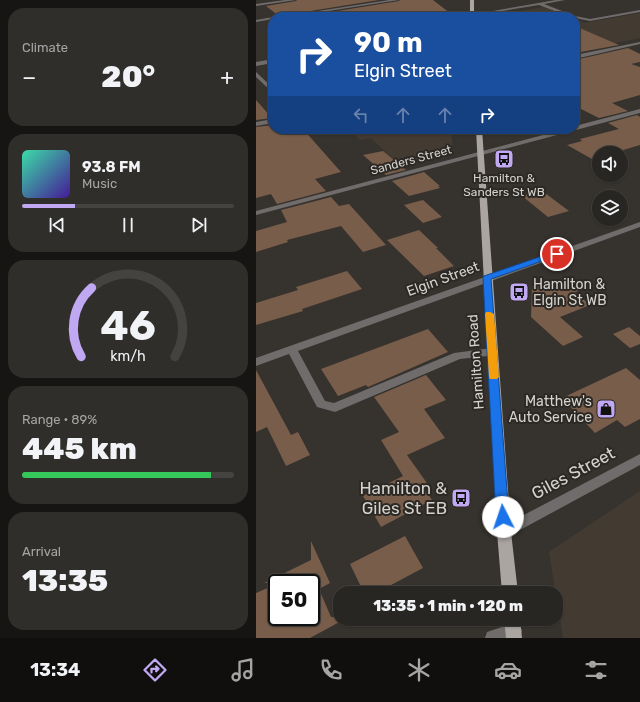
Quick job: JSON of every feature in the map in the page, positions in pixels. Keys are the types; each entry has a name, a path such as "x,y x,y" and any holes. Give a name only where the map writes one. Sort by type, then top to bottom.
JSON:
{"main road":[{"path":"472,0 472,12"},
{"name":"Hamilton Road","path":"479,134 487,278 504,532 509,586"}],"street":[{"path":"256,5 294,0"},
{"path":"315,12 397,0"},
{"path":"494,12 550,1 563,0"},
{"path":"538,4 561,12"},
{"path":"580,18 590,20 640,11"},
{"path":"256,21 268,19"},
{"path":"580,56 640,43"},
{"path":"256,64 268,62"},
{"path":"256,74 268,86"},
{"name":"Sanders Street","path":"580,127 640,111"},
{"path":"256,124 268,121"},
{"name":"Sanders Street","path":"256,213 555,134"},
{"name":"Elgin Street","path":"256,362 640,224"},
{"path":"292,349 321,404 335,408 458,356 492,352"},
{"name":"Giles Street","path":"504,532 640,459"},
{"path":"493,638 513,629"}],"shaded area":[{"path":"543,7 556,12 514,12"},
{"path":"640,13 640,38 580,50 580,21 585,23"},
{"path":"353,134 451,134 453,153 402,168 371,138 360,140"},
{"path":"640,491 640,638 563,638 561,626 563,626 563,586 555,586 549,552"}],"building":[{"path":"379,0 304,12 274,12 266,6 296,1"},
{"path":"433,0 449,12 331,12 399,1"},
{"path":"580,28 619,45 580,52"},
{"path":"628,48 640,54 640,62 631,64 640,67 640,95 612,103 628,111 599,118 580,108 580,59"},
{"path":"256,100 268,114 268,118 256,120"},
{"path":"637,115 640,117 640,145 628,149 628,146 592,146 592,159 567,145 582,141 580,139 619,129 608,123"},
{"path":"268,126 268,134 307,134 341,172 315,179 326,191 277,204 271,194 256,198 256,127"},
{"path":"383,151 406,170 386,175 363,155"},
{"path":"424,172 440,186 438,186 440,188 409,196 392,181"},
{"path":"541,190 569,211 548,217 522,196"},
{"path":"331,197 339,206 349,204 386,245 363,252 341,226 287,240 288,242 256,252 256,231 287,222 281,210"},
{"path":"423,200 442,217 423,223 404,205"},
{"path":"419,230 454,266 424,276 387,240"},
{"path":"347,271 362,289 302,309 303,311 256,325 256,303 298,290 296,287"},
{"path":"564,279 579,291 575,292 590,305 560,317 583,337 563,346 531,317 532,286 544,282 548,286"},
{"path":"629,327 640,336 640,344 630,348 613,334"},
{"path":"428,329 448,352 368,387 366,385 338,396 321,369"},
{"name":"Matthew's Auto Service","path":"626,368 640,380 640,419 625,427 617,420 595,433 562,398"},
{"path":"256,370 291,435 298,432 310,455 286,466 267,427 256,432"},
{"path":"426,375 446,400 424,409 445,438 407,455 429,486 424,488 432,500 381,527 363,496 403,476 381,440 399,432 374,397"},
{"path":"405,536 423,568 389,586 361,586 350,564"},
{"path":"311,541 330,583 320,588 320,574 282,574 311,560"},
{"path":"268,588 268,626 320,626 320,591 331,617 333,617 333,626 310,638 256,638 256,593"}],"slow traffic":[{"path":"490,314 494,377"}],"place":[{"name":"Hamilton & Sanders St WB","path":"504,159"},
{"name":"Hamilton & Elgin St WB","path":"519,292"},
{"name":"Matthew's Auto Service","path":"606,409"},
{"name":"Hamilton & Giles St EB","path":"461,498"}],"route":[{"path":"503,517 487,278 557,254"}]}
